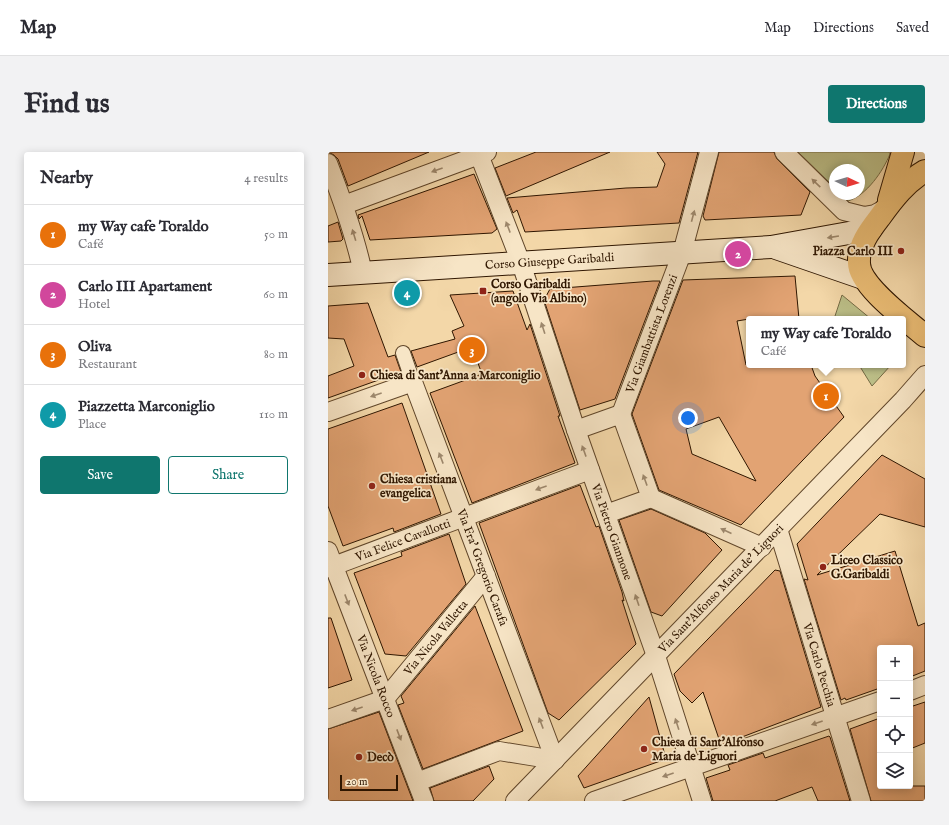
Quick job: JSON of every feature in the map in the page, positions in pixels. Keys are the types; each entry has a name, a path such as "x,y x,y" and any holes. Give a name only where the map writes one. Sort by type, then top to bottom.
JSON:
{"main road":[{"path":"888,207 903,152"},
{"path":"904,316 863,278 858,264 860,249 871,229 907,183 925,171"},
{"name":"Corso Giuseppe Garibaldi","path":"328,275 771,247 871,229"},
{"name":"Corso Giuseppe Garibaldi","path":"771,247 787,251 863,278"},
{"path":"906,318 925,336"}],"street":[{"name":"Via Giambattista Lorenzi","path":"621,414 682,253 709,152"},
{"path":"784,152 844,210 864,216 875,214 888,207"},
{"path":"344,205 482,153"},
{"name":"Via Pietro Giannone","path":"482,153 522,263 576,430 656,656 702,801"},
{"path":"328,163 344,205 358,249 363,273"},
{"name":"Via Fra' Gregorio Carafa","path":"403,353 555,760"},
{"name":"Via Sant'Alfonso Maria de' Liguori","path":"515,801 904,400 925,375"},
{"path":"328,412 413,382"},
{"path":"576,430 621,414 651,498"},
{"name":"Via Felice Cavallotti","path":"330,561 464,517 590,470"},
{"path":"606,514 651,498 762,546"},
{"name":"Via Carlo Pecchia","path":"778,530 861,801"},
{"name":"Via Nicola Rocco","path":"330,561 424,801"},
{"name":"Via Nicola Valletta","path":"385,700 486,576"},
{"path":"913,690 925,685"},
{"path":"328,719 385,700"},
{"path":"594,801 877,702"},
{"path":"417,782 499,751 555,760"}],"green space":[{"path":"798,152 889,152 890,154 879,175 865,191 865,164 829,164 829,182"},
{"path":"842,295 867,316 835,316"},
{"path":"861,368 888,368 872,386"}],"building":[{"path":"328,152 429,152 348,186 338,159"},
{"path":"536,152 610,152 506,196 495,168"},
{"path":"657,152 698,152 679,223 525,232 517,210 513,213 507,198 626,188 657,187 665,164"},
{"path":"719,152 774,152 777,159 810,192 801,215 705,220 703,216"},
{"path":"474,174 497,229 492,233 370,240 362,216 359,219 358,215"},
{"path":"338,222 343,239 341,241 328,242 328,226"},
{"path":"795,276 799,316 746,316 746,320 737,321 746,368 812,368 815,376 844,417 741,525 659,490 632,414 683,280","holes":["719,417 756,481 692,454 686,429"]},
{"path":"660,281 615,399 580,410 544,300 550,289"},
{"path":"513,291 527,330 530,324 560,416 558,416 575,463 472,503 430,393 482,374 472,347 417,367 411,351 455,339 452,331 464,326 450,295"},
{"path":"368,303 388,357 395,355 401,372 328,398 328,376 354,366 344,339 328,338 328,306"},
{"path":"402,403 441,514 394,532 393,528 343,546 328,506 328,429"},
{"name":"Liceo Classico G.Garibaldi","path":"882,455 925,479 925,527 880,514 817,575 895,551 918,626 925,623 925,671 913,676 913,645 877,645 877,689 846,700 845,698 841,700 804,579 808,580 797,544"},
{"path":"580,485 596,527 599,526 622,592 624,601 622,600 636,644 559,720 548,713 479,523"},
{"path":"651,509 705,533 722,550 662,616 651,612 619,520"},
{"path":"449,534 466,584 406,656 385,654 354,573 402,556 401,552"},
{"path":"775,570 780,571 821,707 721,745 703,692 692,703 680,691 674,674"},
{"path":"475,606 523,731 423,769 398,705 404,703 401,696"},
{"path":"328,618 331,618 352,680 328,688"},
{"path":"649,697 666,759 584,788 578,776"},
{"path":"925,702 925,743 913,748 913,717 913,706"},
{"name":"Decò","path":"379,712 413,801 328,801 328,729"},
{"path":"877,719 877,789 913,789 913,786 925,786 925,801 871,801 850,729"},
{"path":"829,736 850,801 818,801 812,787 775,801 713,801 706,778 730,770 728,765 763,753 765,758"},
{"path":"489,766 494,779 473,801 434,801 430,788"}],"place":[{"name":"Piazza Carlo III","path":"901,251"},
{"name":"Carlo III Apartament","path":"738,254"},
{"name":"Corso Garibaldi (angolo Via Albino)","path":"483,291"},
{"name":"Piazzetta Marconiglio","path":"407,293"},
{"name":"Oliva","path":"472,350"},
{"name":"Chiesa di Sant'Anna a Marconiglio","path":"362,375"},
{"name":"my Way cafe Toraldo","path":"826,396"},
{"name":"Chiesa cristiana evangelica","path":"372,486"},
{"name":"Liceo Classico G.Garibaldi","path":"823,567"},
{"name":"Chiesa di Sant'Alfonso Maria de Liguori","path":"644,749"},
{"name":"Decò","path":"359,757"}]}
